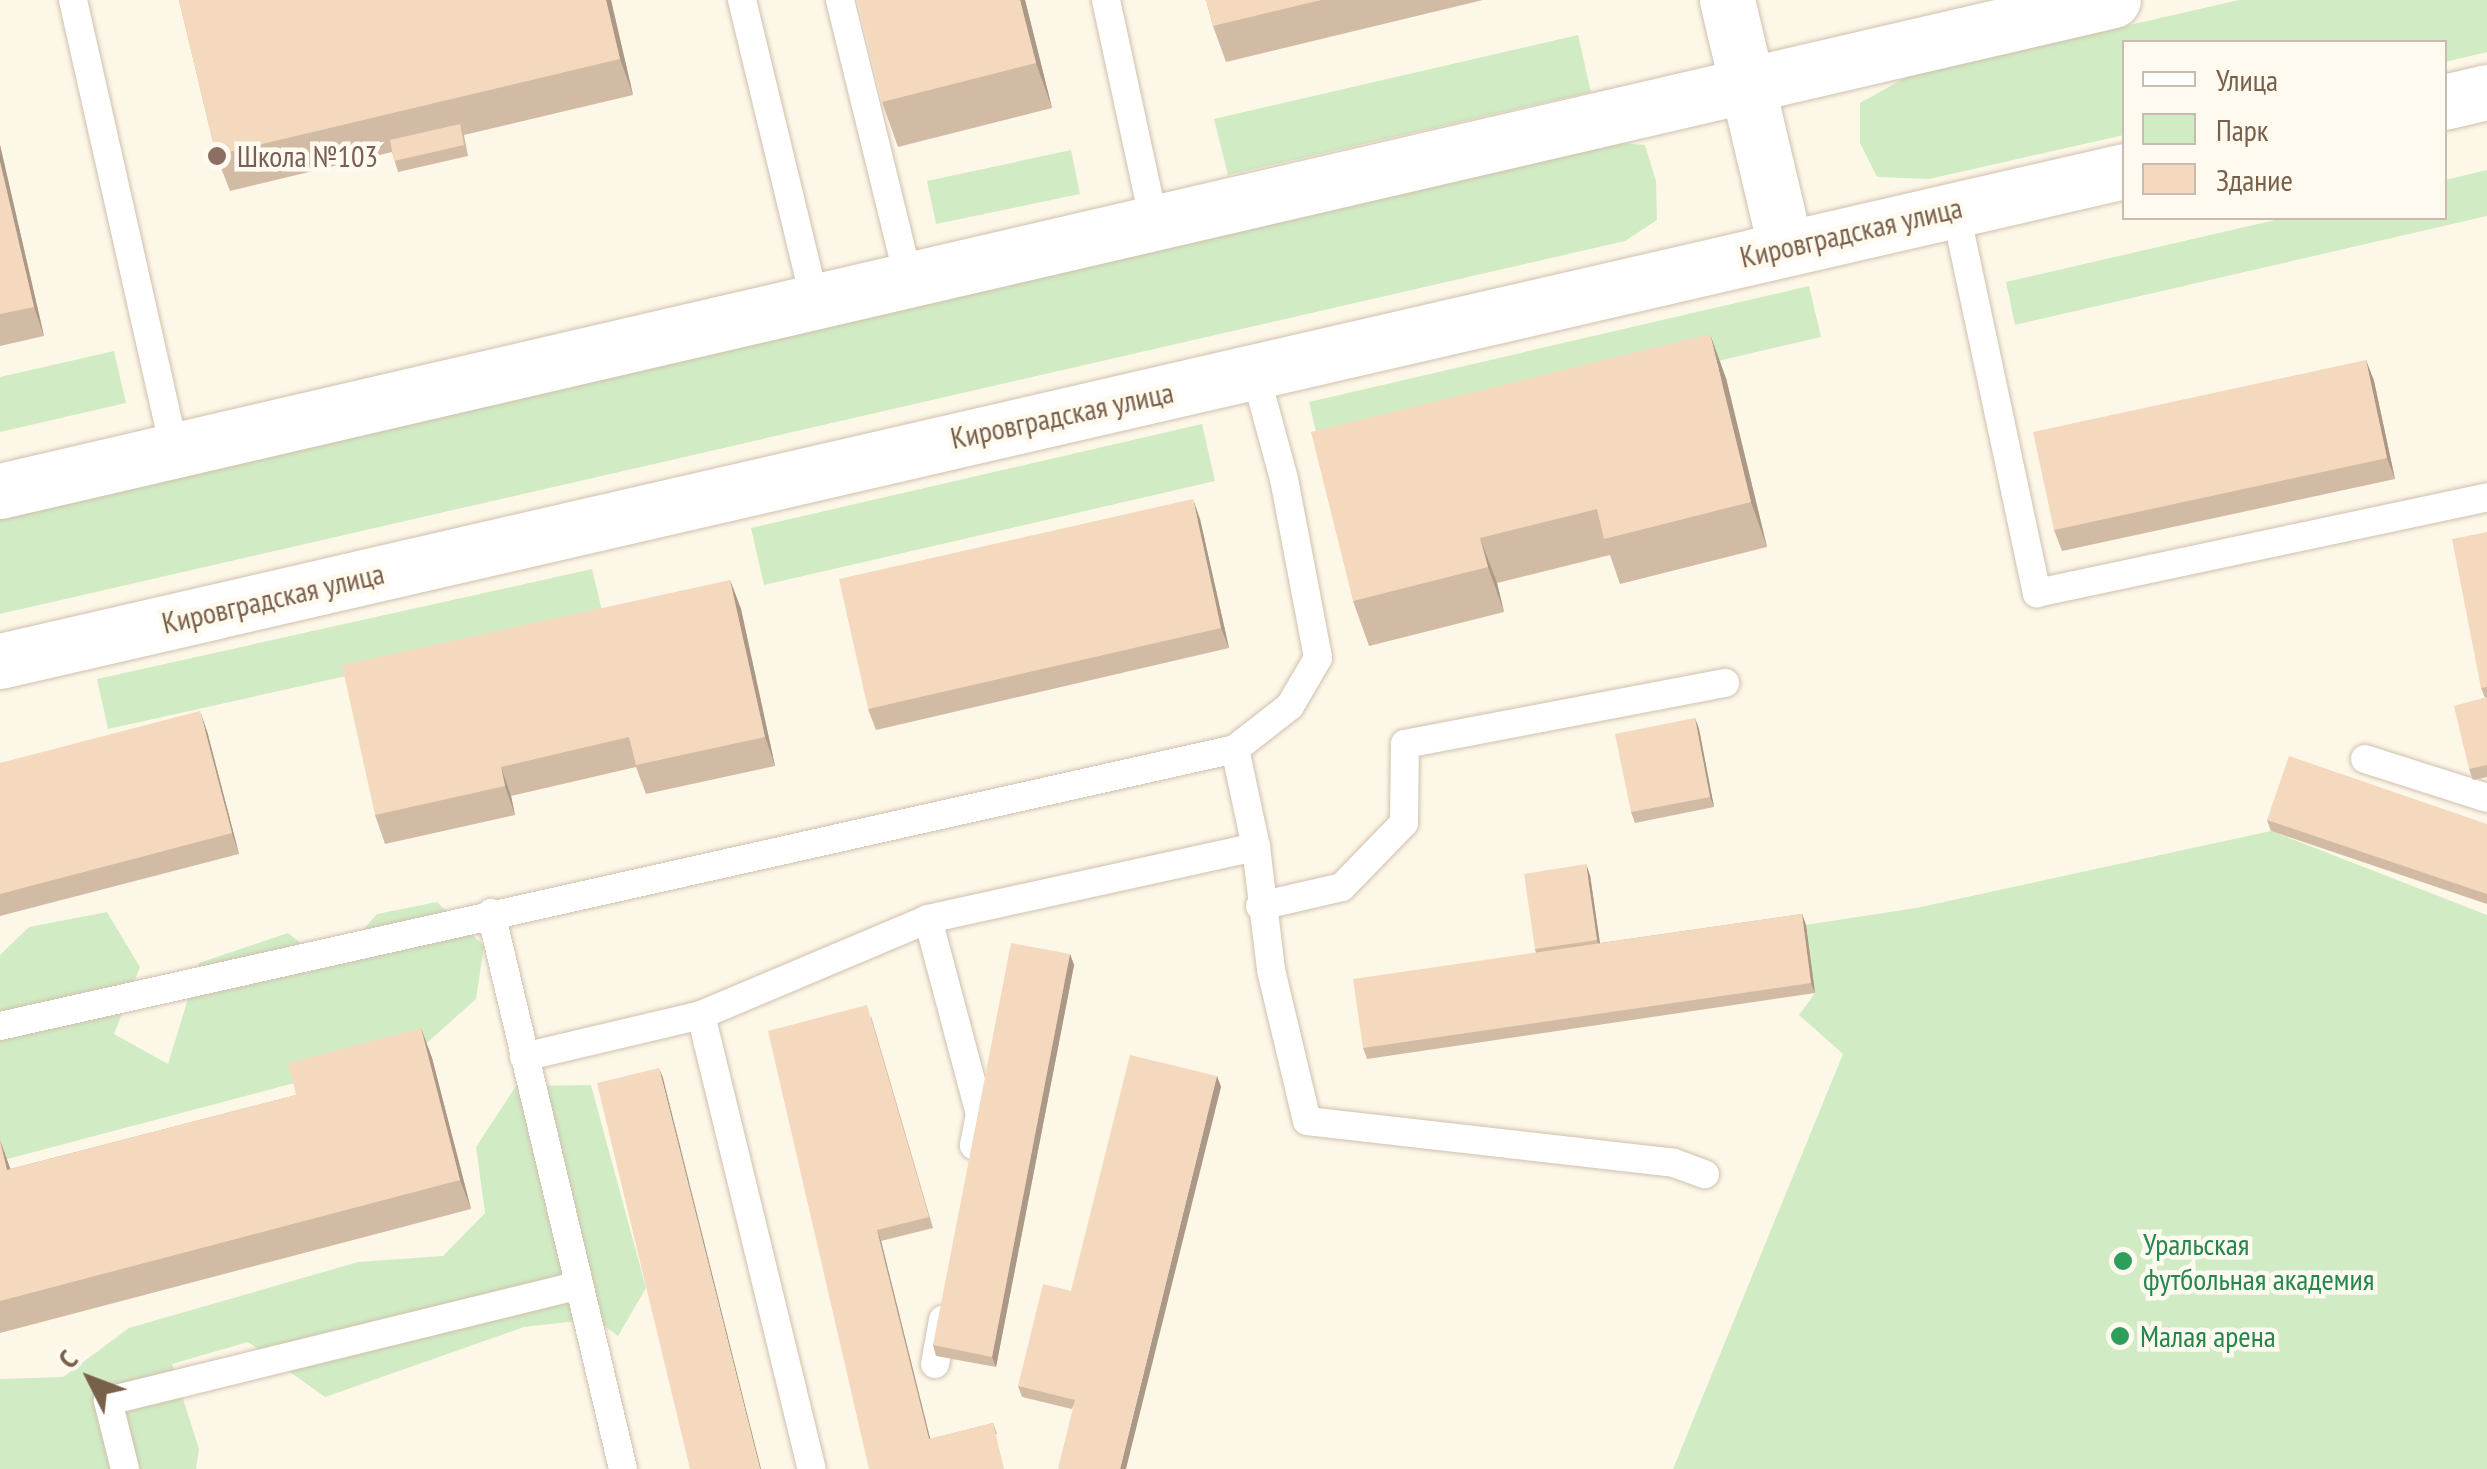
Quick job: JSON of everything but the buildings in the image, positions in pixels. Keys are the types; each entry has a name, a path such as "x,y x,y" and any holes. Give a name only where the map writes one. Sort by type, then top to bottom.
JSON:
{"main road":[{"path":"1727,0 1785,246"},
{"path":"0,490 2113,0"},
{"path":"2447,101 2487,92"},
{"name":"Кировградская улица","path":"0,661 794,473 1256,376 1785,246 2122,171"}],"lane":[{"path":"72,0 174,450"},
{"path":"742,0 815,300"},
{"path":"840,0 909,280"},
{"path":"1106,0 1154,222"},
{"path":"1955,208 2037,593 2487,498"},
{"path":"0,1026 1234,749 1290,706 1318,658 1284,479 1256,376"},
{"path":"1260,906 1342,887 1404,823 1405,744 1726,683"},
{"path":"1234,749 1256,847 1260,906 1307,1121 1674,1162 1705,1174"},
{"path":"2365,759 2487,798"},
{"path":"524,1058 701,1015 928,919 1256,847"},
{"path":"491,913 576,1286 623,1469"},
{"path":"928,919 980,1114 970,1172"},
{"path":"701,1015 812,1469"},
{"path":"124,1469 108,1401 576,1286"},
{"path":"935,1364 949,1287"}],"green space":[{"path":"2239,0 2487,0 2487,52 2447,62 2447,40 2122,40 2122,135 1929,179 1877,177 1860,143 1860,103 1910,75"},
{"path":"1578,35 1591,92 1228,175 1214,119"},
{"path":"1604,142 1645,145 1656,181 1657,220 1625,241 0,614 0,510"},
{"path":"1071,150 1080,194 936,224 927,181"},
{"path":"2487,170 2487,216 2015,325 2006,282 2275,220 2447,220 2447,180"},
{"path":"1809,286 1821,337 1321,454 1309,402"},
{"path":"114,351 126,403 0,432 0,377"},
{"path":"1202,424 1215,481 764,585 751,528"},
{"path":"592,569 604,619 108,729 97,679"},
{"name":"Уральская футбольная академия","path":"2271,831 2487,915 2487,1469 1673,1469 1843,1054 1799,1015 1815,993 1805,925 1916,908"},
{"path":"437,902 484,946 476,999 419,1050 0,1161 0,955 29,927 107,912 140,967 114,1034 168,1064 199,963 288,933 331,967 377,914"},
{"path":"591,1085 646,1288 618,1336 595,1319 524,1327 325,1397 248,1342 172,1364 199,1449 196,1469 0,1469 0,1379 63,1377 129,1328 358,1262 443,1256 485,1213 476,1147 516,1086"}],"place":[{"name":"Школа №103","path":"217,156"},
{"name":"Уральская футбольная академия","path":"2123,1261"},
{"name":"Малая арена","path":"2120,1336"}]}
